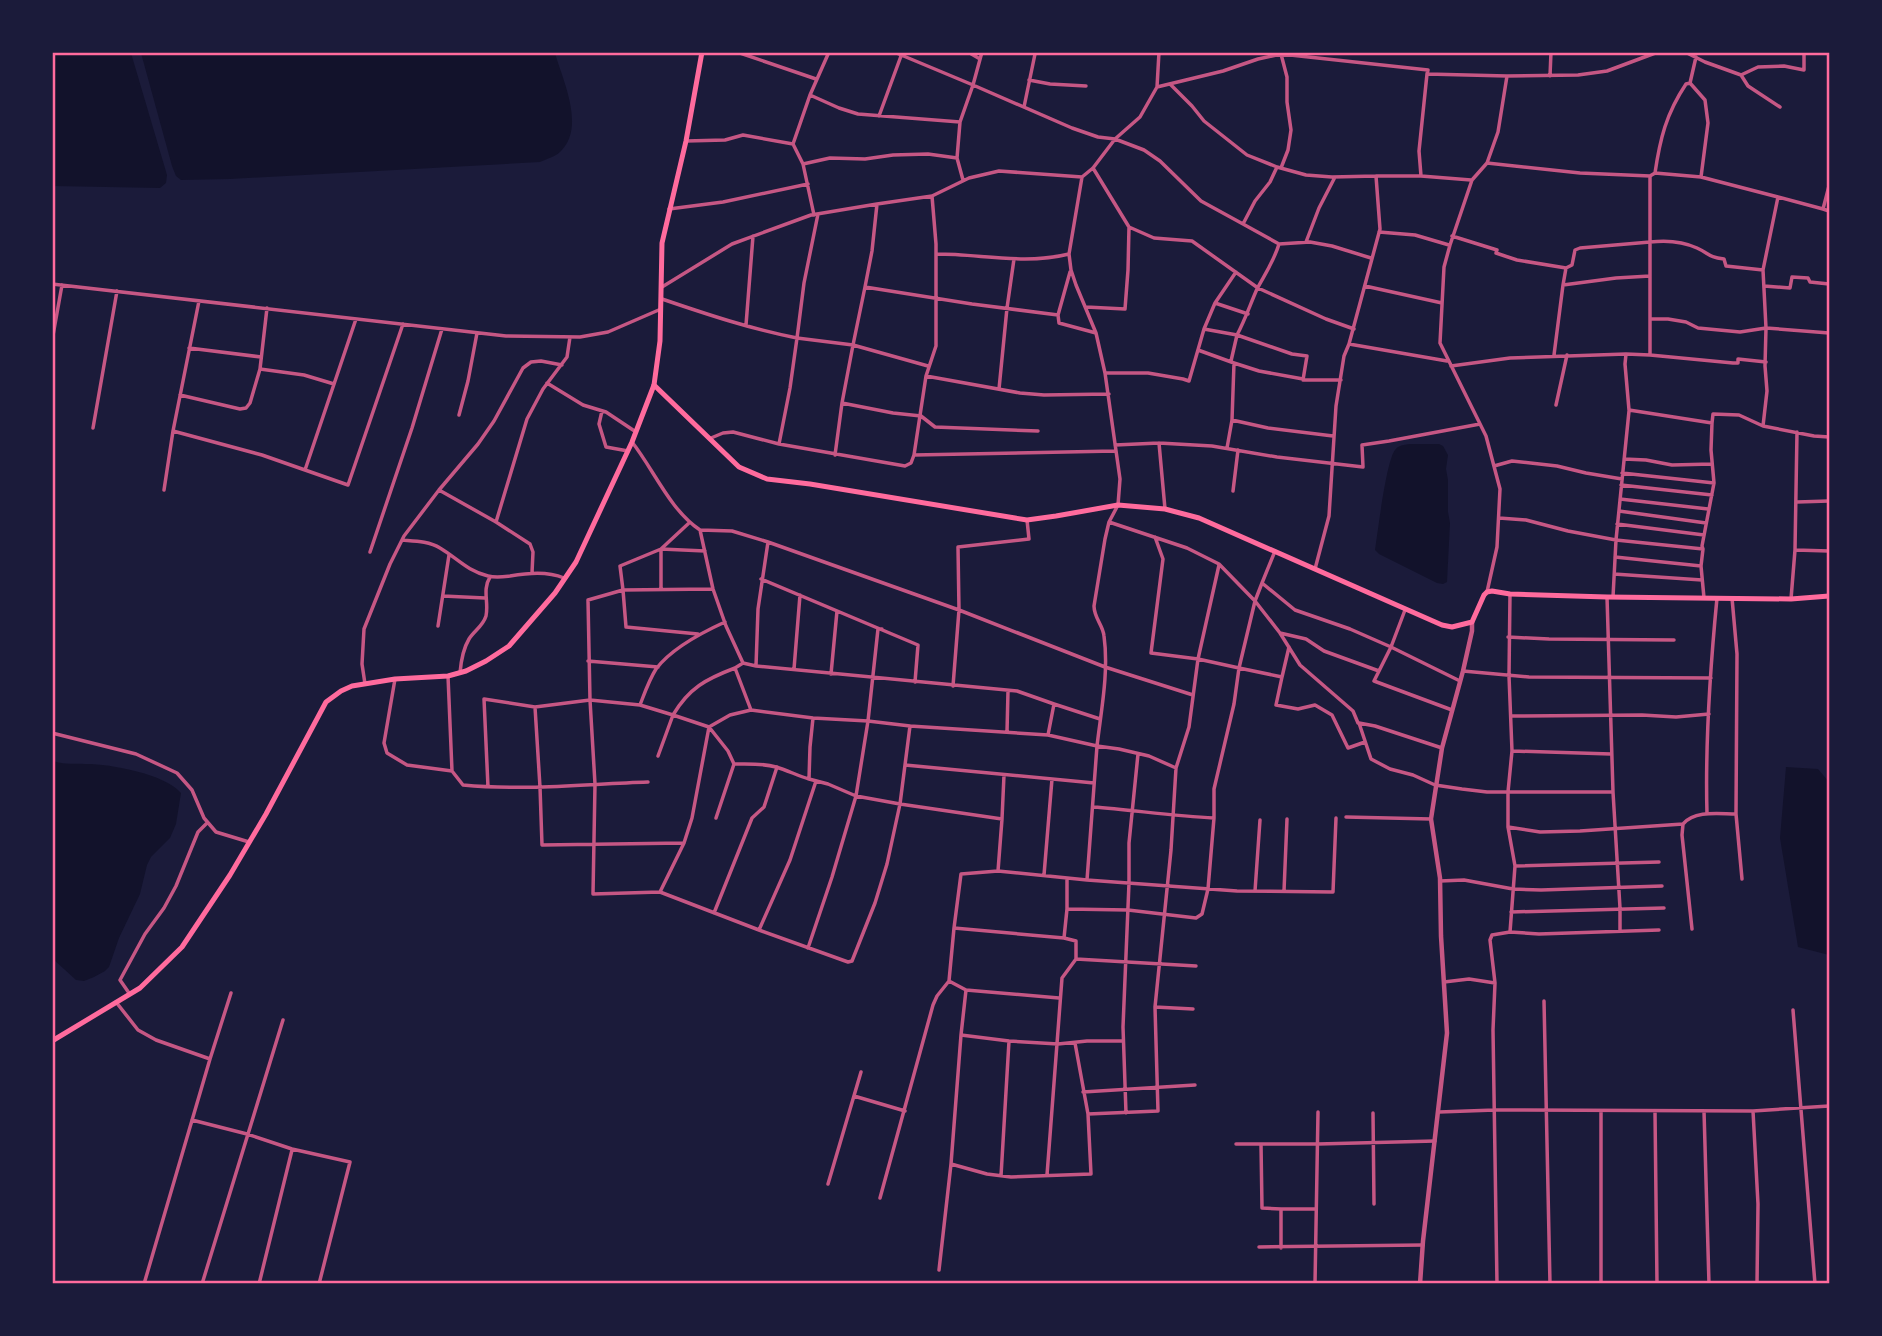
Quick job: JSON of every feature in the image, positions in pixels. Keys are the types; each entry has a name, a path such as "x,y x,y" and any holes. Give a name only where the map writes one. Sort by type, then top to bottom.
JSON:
{"main road":[{"path":"52,1041 140,988 182,947 230,875 266,814 326,702 352,686 395,679 448,676 486,661 509,646 530,624 576,562 632,442 654,385 662,310 662,243 686,141 702,52"},
{"path":"654,385 739,467 767,479 1027,520 1118,505 1165,509 1199,518 1405,610 1452,627 1472,622 1484,595 1492,591 1510,594 1791,600 1829,596"}],"street":[{"path":"737,52 816,79"},
{"path":"779,444 816,214 803,163 793,144 816,79 829,52"},
{"path":"894,52 1072,128 1144,150 1201,201 1279,244 1306,242 1332,246 1371,258"},
{"path":"968,52 980,59"},
{"path":"963,180 957,158 960,122 982,52"},
{"path":"1087,880 1105,667 1104,634 1094,613 1094,606 1109,522 1118,505 1120,479 1109,394 1096,333 1071,270 1069,254 1082,177 1093,168 1115,139 1140,117 1157,87 1159,52"},
{"path":"1550,76 1551,52"},
{"path":"1427,74 1578,75 1607,71 1658,52"},
{"path":"1685,52 1741,75 1748,86 1780,107"},
{"path":"1741,75 1758,67 1784,66 1804,69 1804,52"},
{"path":"1024,107 1035,54"},
{"path":"1157,87 1223,71 1270,54 1428,70 1419,151 1421,176"},
{"path":"1243,224 1288,150 1292,130 1287,102 1287,77 1281,54"},
{"path":"879,117 901,56"},
{"path":"1656,173 1659,142 1675,101 1686,84 1690,83 1696,57"},
{"path":"1487,592 1497,547 1500,489 1486,436 1440,343 1444,267 1472,180 1487,163 1498,132 1507,76"},
{"path":"1029,80 1086,86"},
{"path":"1690,83 1705,100 1708,123 1701,177"},
{"path":"1170,84 1204,121 1247,155 1279,168 1306,175 1336,177 1421,176 1472,180"},
{"path":"810,95 858,114 960,122"},
{"path":"686,141 725,140 743,135 793,144"},
{"path":"803,163 830,158 865,159 893,155 928,154 957,158"},
{"path":"1487,163 1580,173 1650,176 1656,173 1701,177 1829,211"},
{"path":"1086,307 1125,309 1128,270 1129,228 1093,168"},
{"path":"661,288 732,244 816,214 932,196 963,180 999,171 1082,177"},
{"path":"1315,569 1329,516 1333,436 1344,356 1379,232 1376,176"},
{"path":"1650,176 1650,355"},
{"path":"1306,242 1319,208 1336,177"},
{"path":"669,209 734,200 808,184"},
{"path":"1823,209 1829,187"},
{"path":"709,439 733,432 835,455 905,466 911,463 928,366 936,346 937,254 932,196"},
{"path":"1763,426 1767,391 1763,270 1778,197"},
{"path":"835,455 842,402 872,251 877,204"},
{"path":"1129,228 1154,238 1192,241 1258,288 1326,319 1353,328"},
{"path":"1379,232 1415,236 1450,245"},
{"path":"746,326 753,236"},
{"path":"1452,236 1497,250 1496,253 1517,260 1566,268 1572,265 1575,250 1580,248 1680,242 1694,246 1711,257 1724,259 1726,265 1763,270"},
{"path":"1227,448 1232,421 1233,362 1237,335 1258,288 1275,259 1279,244"},
{"path":"937,254 1014,259 1053,258 1069,254"},
{"path":"999,389 1014,259"},
{"path":"1554,355 1566,268"},
{"path":"1071,270 1058,315 1059,323 1096,333"},
{"path":"1105,373 1148,373 1189,381 1204,329 1215,303 1236,272"},
{"path":"1563,285 1650,276"},
{"path":"1764,286 1790,288 1792,277 1829,284"},
{"path":"52,284 506,335 570,337 608,332 662,310"},
{"path":"52,341 62,285"},
{"path":"1365,286 1442,303"},
{"path":"865,287 1058,315"},
{"path":"93,428 117,291"},
{"path":"662,299 758,330 853,345 928,366"},
{"path":"164,491 199,301"},
{"path":"1215,303 1248,314"},
{"path":"180,396 240,409 250,404 260,369 267,308"},
{"path":"306,470 356,319"},
{"path":"1650,319 1668,319 1686,322 1698,328 1740,332 1766,328 1829,333"},
{"path":"173,431 222,443 348,485 403,324"},
{"path":"370,552 442,329"},
{"path":"1204,329 1237,335 1292,354 1307,356 1303,380"},
{"path":"458,415 477,333"},
{"path":"496,522 527,419 547,383 567,357 570,337"},
{"path":"1349,344 1450,364 1554,355 1626,354 1733,363 1738,363 1738,359 1766,362"},
{"path":"189,348 261,357"},
{"path":"1198,350 1259,371 1303,380 1341,380"},
{"path":"1620,930 1609,640 1610,597 1629,410 1626,354"},
{"path":"1556,405 1567,355"},
{"path":"365,684 362,664 364,629 402,540 478,444 500,411 523,368 531,362 541,361 562,365"},
{"path":"260,369 304,375 335,384"},
{"path":"926,376 1044,395 1109,394"},
{"path":"547,383 636,432"},
{"path":"842,402 921,416 935,428 1038,431"},
{"path":"1629,410 1712,423"},
{"path":"602,411 599,424 607,447 628,451"},
{"path":"1703,598 1701,566 1714,483 1711,450 1713,414 1739,415 1763,426 1829,437"},
{"path":"1232,421 1333,436"},
{"path":"1115,445 1159,443 1227,448 1363,467 1362,444 1480,424"},
{"path":"1791,600 1797,502 1797,432"},
{"path":"632,442 648,462 665,492 689,523 700,530 732,531 768,542 959,610 1105,667 1193,695"},
{"path":"1159,443 1165,509"},
{"path":"1233,491 1238,450"},
{"path":"914,455 1115,451"},
{"path":"1624,459 1672,465 1713,464"},
{"path":"1494,466 1512,461 1557,466 1622,479"},
{"path":"1622,473 1714,483"},
{"path":"1621,485 1712,495"},
{"path":"439,490 530,544 533,552 532,573"},
{"path":"1620,499 1709,509"},
{"path":"1797,502 1829,501"},
{"path":"1619,511 1706,523"},
{"path":"1498,519 1526,520 1616,540 1703,549"},
{"path":"953,686 959,610 958,547 1029,539 1027,520"},
{"path":"1109,522 1187,548 1220,564 1255,601 1300,665 1353,710 1371,758 1390,769 1435,785 1462,789 1613,792"},
{"path":"689,523 661,549 620,566 626,627 698,635"},
{"path":"1617,524 1704,535"},
{"path":"700,530 713,589 743,663"},
{"path":"1155,537 1163,559 1152,653 1198,659 1282,677"},
{"path":"402,540 441,548 469,568 490,577 532,573 555,574 565,578"},
{"path":"756,666 758,609 768,542"},
{"path":"661,549 705,551"},
{"path":"661,549 661,589"},
{"path":"1795,550 1829,551"},
{"path":"1067,909 1128,910 1196,918 1202,914 1208,889 1214,789 1255,601 1275,551"},
{"path":"438,626 449,555"},
{"path":"1615,557 1701,566"},
{"path":"1088,1114 1158,1111 1155,1007 1176,768 1189,727 1198,659 1220,564"},
{"path":"1614,574 1702,580"},
{"path":"460,673 462,657 469,639 487,614 485,598 490,577"},
{"path":"761,579 918,645 915,682"},
{"path":"1262,583 1295,610 1350,629 1460,681"},
{"path":"713,589 623,590 588,600 588,661 595,784 593,894 660,892 808,948 852,961 887,864 900,804 910,726"},
{"path":"1510,594 1508,637 1512,751 1508,827 1516,866 1510,932"},
{"path":"794,670 800,595"},
{"path":"443,596 485,598"},
{"path":"1707,814 1709,714 1717,598"},
{"path":"1732,598 1737,654 1735,814 1742,879"},
{"path":"1405,610 1374,681 1452,710"},
{"path":"831,674 838,611"},
{"path":"640,705 648,683 658,667 698,635 725,622"},
{"path":"1420,1283 1447,1033 1440,881 1431,820 1442,747 1463,671 1472,622"},
{"path":"808,948 856,796 868,721 878,629 882,629"},
{"path":"1280,633 1306,639 1324,651 1379,671"},
{"path":"1508,637 1674,640"},
{"path":"1289,647 1276,705 1298,709 1315,705 1332,715 1348,747 1365,742"},
{"path":"588,661 658,667"},
{"path":"658,756 682,699 713,676 743,663 873,679 1017,691 1100,719"},
{"path":"735,668 751,710"},
{"path":"1463,671 1509,676 1711,678"},
{"path":"448,676 452,771 463,785 540,787 648,782"},
{"path":"395,679 384,743 387,753 407,765 452,771"},
{"path":"1007,732 1008,691"},
{"path":"488,787 484,699 535,707 590,700 640,705 709,727 728,751 734,764 716,818"},
{"path":"1048,735 1054,704"},
{"path":"535,707 542,845 684,843"},
{"path":"709,727 730,715 751,710 813,718 1048,735 1149,756 1176,768"},
{"path":"1511,716 1676,717 1709,714"},
{"path":"809,779 813,718"},
{"path":"1359,723 1442,747"},
{"path":"660,892 684,843 697,798 709,727"},
{"path":"52,733 136,754 177,773 192,790 207,823 216,832 249,842"},
{"path":"1512,751 1612,754"},
{"path":"1126,1114 1123,1041 1125,961 1132,810 1138,754"},
{"path":"734,764 777,767 856,796 1002,819"},
{"path":"905,765 1095,783"},
{"path":"714,913 752,818 764,807 777,767"},
{"path":"998,871 1004,775"},
{"path":"1044,876 1052,779"},
{"path":"759,930 790,860 816,781"},
{"path":"1093,807 1214,818"},
{"path":"1692,929 1683,824 1687,819 1707,814 1735,814"},
{"path":"1346,817 1431,820"},
{"path":"880,1198 933,1005 949,981 961,874 998,871 1167,887 1334,892 1336,818"},
{"path":"1284,891 1287,819"},
{"path":"1255,891 1260,820"},
{"path":"130,994 120,980 145,934 164,908 198,832 207,823"},
{"path":"1508,827 1540,832 1683,824"},
{"path":"1516,866 1659,862"},
{"path":"1064,938 1067,878"},
{"path":"1440,881 1464,880 1513,890 1662,886"},
{"path":"1511,912 1664,908"},
{"path":"954,928 1076,941 1076,959 1062,978 1059,998 1048,1175"},
{"path":"1497,1283 1493,1030 1495,982 1490,940 1492,935 1510,932 1551,934 1659,930"},
{"path":"1076,959 1196,966"},
{"path":"1444,982 1469,979 1495,982"},
{"path":"949,981 966,990 1059,998"},
{"path":"939,1270 966,990"},
{"path":"144,1283 231,993"},
{"path":"1544,1001 1550,1283"},
{"path":"116,1002 138,1030 156,1040 210,1059"},
{"path":"1155,1007 1193,1009"},
{"path":"1793,1010 1815,1283"},
{"path":"202,1283 283,1020"},
{"path":"961,1035 1058,1044 1123,1041"},
{"path":"1001,1176 1009,1041"},
{"path":"951,1164 1001,1176 1091,1174 1088,1114 1074,1043"},
{"path":"828,1184 861,1072"},
{"path":"1083,1092 1195,1086"},
{"path":"853,1096 905,1111"},
{"path":"1439,1112 1753,1111 1829,1106"},
{"path":"1601,1111 1601,1283"},
{"path":"1704,1111 1709,1283"},
{"path":"1753,1111 1758,1204 1757,1283"},
{"path":"1315,1283 1318,1112"},
{"path":"1655,1112 1657,1283"},
{"path":"1373,1113 1374,1204"},
{"path":"192,1120 292,1149 350,1162 319,1283"},
{"path":"1237,1144 1435,1141"},
{"path":"1261,1144 1262,1208 1315,1209"},
{"path":"258,1283 292,1149"},
{"path":"1281,1209 1281,1248"},
{"path":"1259,1247 1423,1245"}],"shaded area":[{"path":"53,52 131,53 167,175 166,183 160,188 53,186"},
{"path":"141,53 555,53 570,104 571,130 568,142 560,152 540,162 181,180 172,166"},
{"path":"1410,444 1439,444 1448,455 1446,469 1450,523 1447,582 1443,584 1375,550 1392,457 1398,447"},
{"path":"53,761 97,764 137,771 163,780 181,793 176,824 170,838 151,857 147,865 140,894 119,938 109,967 84,981 76,980 53,959"},
{"path":"1786,767 1818,769 1829,782 1829,955 1798,947 1780,838"}]}
